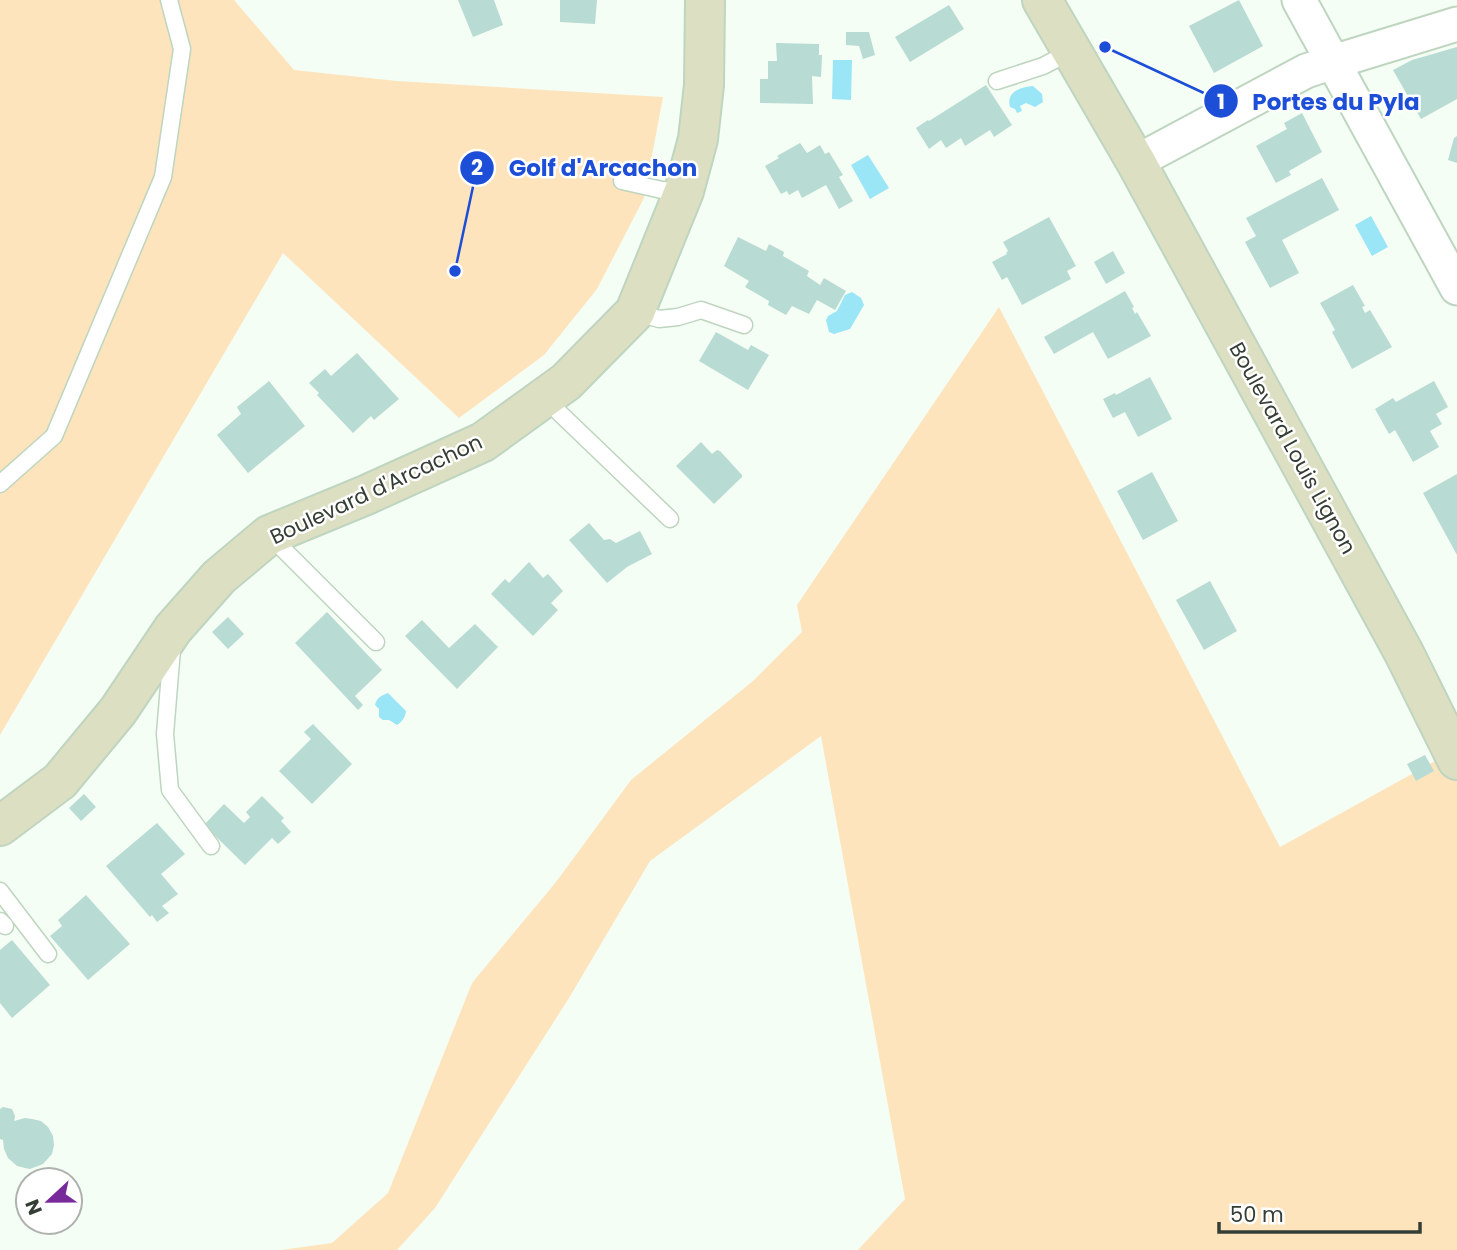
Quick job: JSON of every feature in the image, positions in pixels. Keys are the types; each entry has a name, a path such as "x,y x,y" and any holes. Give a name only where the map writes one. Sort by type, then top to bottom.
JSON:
{"main road":[{"name":"Boulevard d'Arcachon","path":"0,826 60,781 118,711 173,629 219,577 269,535 484,442 566,382 635,312 684,191 698,139 704,85 705,0"},
{"path":"1042,0 1130,150"},
{"path":"1056,0 1130,150"},
{"name":"Boulevard Louis Lignon","path":"1130,150 1404,653 1457,760"}],"street":[{"path":"1299,0 1457,288"},
{"path":"1130,150 1306,71 1457,24"}],"lane":[{"path":"0,484 54,436 163,177 182,49 169,0"},
{"path":"997,82 1043,66 1072,51"},
{"path":"622,181 663,190 684,191"},
{"path":"635,312 659,319 701,310 744,325"},
{"path":"544,398 670,519"},
{"path":"269,535 376,642"},
{"path":"173,629 165,734 170,790 211,846"},
{"path":"0,891 48,954"}],"shaded area":[{"path":"0,0 234,0 294,70 397,81 663,97 644,198 597,289 544,355 459,418 283,253 0,735"},
{"path":"999,307 1280,847 1457,749 1457,1250 858,1250 905,1199 821,736 650,861 569,998 435,1208 397,1250 281,1250 332,1243 388,1193 472,983 556,882 631,780 753,681 802,632 797,605"}],"water":[{"path":"833,60 852,60 851,100 832,99"},
{"path":"1033,86 1042,94 1043,102 1035,107 1026,103 1020,106 1022,111 1017,113 1010,107 1012,94 1019,89"},
{"path":"868,155 889,188 870,199 851,165"},
{"path":"1371,216 1388,247 1372,256 1355,225"},
{"path":"852,292 861,298 864,305 850,329 834,334 829,332 826,320 828,316 837,311 845,295"},
{"path":"388,693 406,711 403,720 397,725 379,717 379,709 375,705 378,698"}],"building":[{"path":"458,0 494,0 503,25 473,37"},
{"path":"560,0 597,0 595,24 560,22"},
{"path":"1239,0 1263,46 1214,73 1189,26"},
{"path":"949,5 964,29 910,62 895,37"},
{"path":"846,32 869,32 875,55 863,59 859,46 846,45"},
{"path":"776,43 819,44 819,55 822,55 821,77 812,76 813,104 760,103 760,79 768,79 768,61 777,61"},
{"path":"1457,47 1457,99 1421,119 1393,70 1412,60"},
{"path":"986,85 1012,125 994,137 990,130 965,146 961,138 946,148 941,140 929,149 916,128"},
{"path":"1302,113 1322,152 1289,171 1291,175 1276,183 1256,146 1287,129 1284,123"},
{"path":"1457,136 1457,163 1448,160 1454,138"},
{"path":"800,143 807,153 820,145 825,154 829,152 843,175 839,177 853,201 839,209 826,185 802,198 798,190 789,195 787,191 781,194 765,166"},
{"path":"1322,178 1339,210 1282,240 1299,273 1270,288 1245,242 1256,236 1246,218"},
{"path":"1049,217 1076,266 1067,271 1071,279 1022,305 1007,277 1002,280 992,262 1007,254 1003,242"},
{"path":"738,237 766,251 769,244 784,252 783,256 809,271 807,276 820,285 824,278 846,291 835,310 817,300 809,314 792,306 786,315 768,305 769,301 745,287 749,281 724,266"},
{"path":"1113,251 1125,273 1106,284 1094,262"},
{"path":"1353,285 1365,306 1362,307 1365,313 1370,310 1392,347 1352,369 1320,303"},
{"path":"1125,291 1135,314 1137,312 1151,336 1108,359 1093,332 1054,354 1044,337"},
{"path":"716,332 748,350 751,345 769,355 748,390 699,361"},
{"path":"357,353 399,399 374,420 371,416 353,433 309,383 325,369 331,376"},
{"path":"1150,377 1172,419 1138,437 1125,412 1113,418 1103,399"},
{"path":"269,381 305,426 248,473 217,435 241,414 237,407"},
{"path":"1434,381 1448,407 1436,414 1442,424 1430,431 1439,447 1413,462 1395,430 1389,434 1375,409 1393,398 1396,402"},
{"path":"701,442 712,454 720,451 742,475 714,504 676,466"},
{"path":"1152,472 1178,521 1143,540 1117,491"},
{"path":"1457,474 1457,555 1423,493"},
{"path":"589,523 604,540 610,539 616,543 640,531 652,554 627,567 607,583 569,540"},
{"path":"529,562 543,578 548,574 563,591 551,603 558,610 533,636 491,594 505,579 509,583"},
{"path":"1210,581 1237,631 1204,650 1176,600"},
{"path":"327,612 382,670 355,696 363,705 358,710 295,643"},
{"path":"228,617 244,634 228,649 212,632"},
{"path":"422,620 449,648 475,624 498,647 457,689 405,636"},
{"path":"313,724 352,764 312,804 279,771 311,739 304,732"},
{"path":"1425,755 1434,771 1416,781 1407,764"},
{"path":"84,794 96,807 81,821 69,808"},
{"path":"262,796 284,818 281,821 291,832 278,844 272,838 245,865 204,825 224,804 244,823 250,817 246,812"},
{"path":"157,823 185,854 161,874 178,894 162,906 169,913 157,922 106,866"},
{"path":"86,895 130,944 88,980 50,936 62,926 58,920"},
{"path":"12,940 50,985 12,1018 0,1003 0,950"},
{"path":"0,1109 12,1109 14,1121 32,1119 41,1121 48,1127 54,1145 52,1154 43,1164 17,1166 8,1158 3,1140 0,1139"}],"place":[{"name":"Portes du Pyla","path":"1105,47"},
{"name":"Golf d'Arcachon","path":"455,271"}]}
